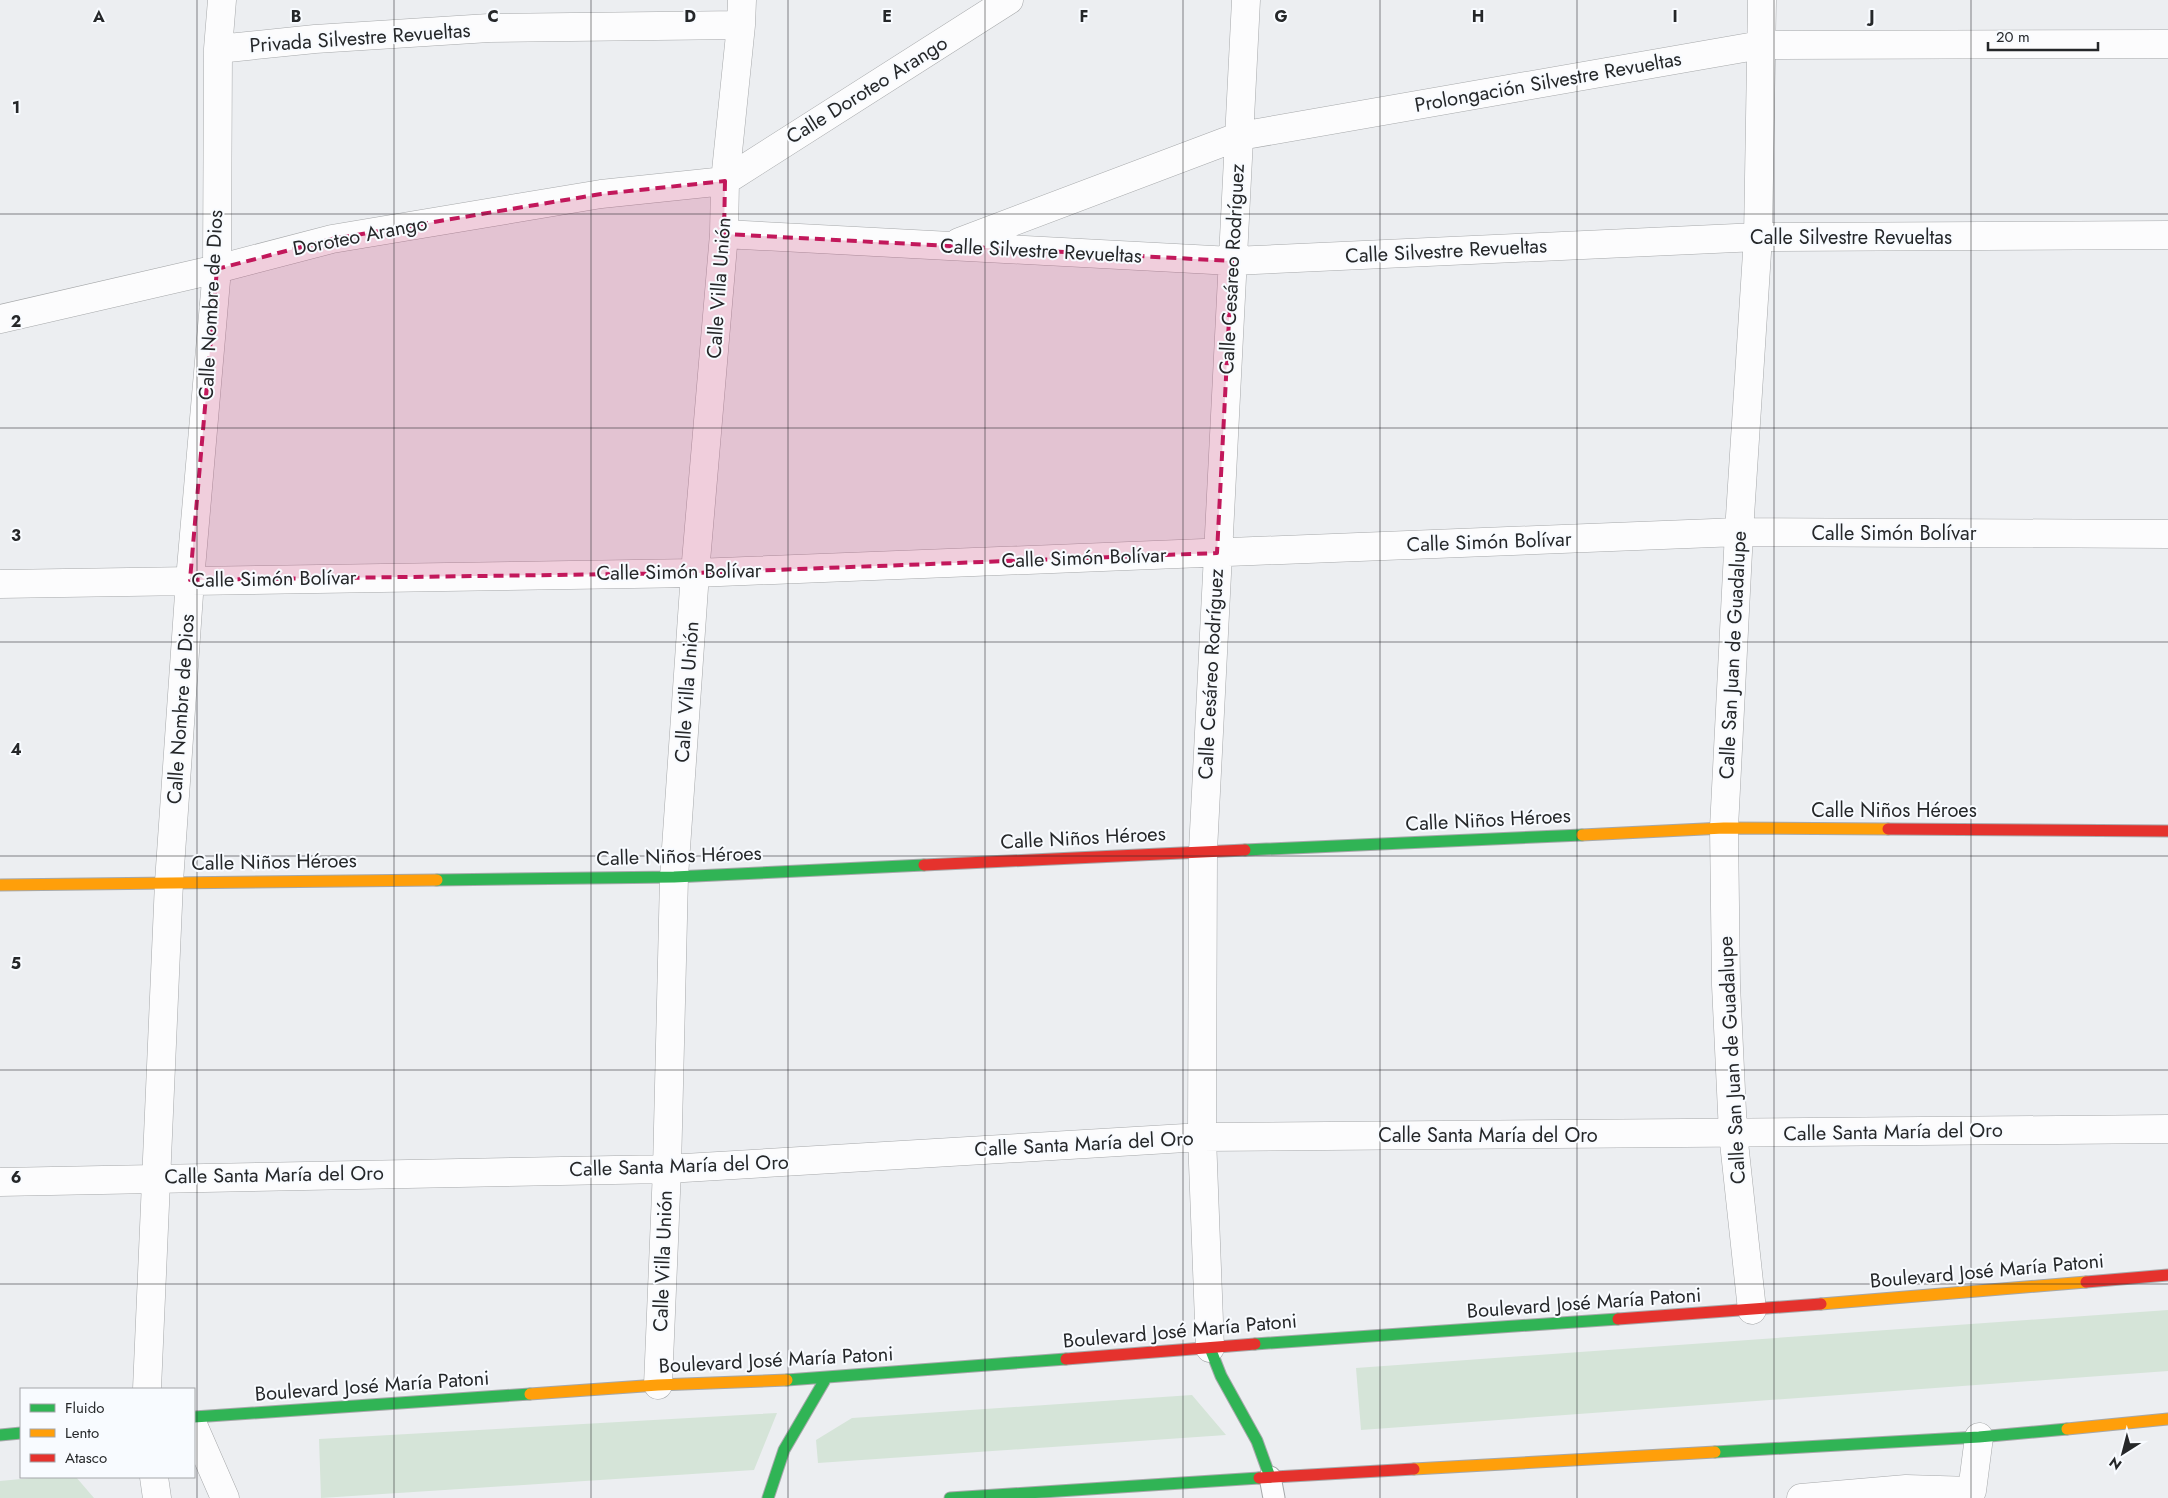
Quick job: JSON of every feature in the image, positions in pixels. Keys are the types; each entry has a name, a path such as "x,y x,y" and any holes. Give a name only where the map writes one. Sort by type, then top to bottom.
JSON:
{"main road":[{"name":"Calle Niños Héroes","path":"0,885 674,877 1724,828 2168,831"},
{"name":"Boulevard José María Patoni","path":"195,1418 658,1385 826,1378 1210,1348 1752,1310 2168,1275"},
{"path":"1210,1348 1221,1376 1258,1441 1270,1476"},
{"path":"768,1498 782,1451 795,1426 826,1378"},
{"path":"950,1498 1270,1476 1979,1437 2168,1419"},
{"path":"0,1435 20,1433"}],"street":[{"name":"Calle Nombre de Dios","path":"147,1388 169,882 190,580 217,269 218,49 222,0"},
{"name":"Calle Doroteo Arango","path":"725,181 1009,0"},
{"name":"Calle Cesáreo Rodríguez","path":"1210,1348 1202,1137 1203,851 1246,0"},
{"name":"Calle San Juan de Guadalupe","path":"1752,1310 1734,1134 1726,985 1724,828 1739,532 1758,237 1762,0"},
{"name":"Privada Silvestre Revueltas","path":"218,49 315,39 742,13"},
{"name":"Calle Villa Unión","path":"658,1385 667,1168 674,877 695,572 724,234 725,181 742,13"},
{"name":"Prolongación Silvestre Revueltas","path":"950,246 1240,136 1761,45 2168,44"},
{"name":"Doroteo Arango","path":"0,319 217,269 332,239 601,194 725,181"},
{"name":"Calle Silvestre Revueltas","path":"724,234 1232,261 1758,237 2168,235"},
{"name":"Calle Simón Bolívar","path":"0,584 695,572 1739,532 2168,534"},
{"name":"Calle Santa María del Oro","path":"0,1182 667,1168 1202,1137 2168,1129"},
{"path":"195,1429 225,1498"},
{"path":"1801,1498 1906,1489 1972,1494 1979,1437"},
{"path":"154,1478 157,1498"}],"lane":[{"path":"1270,1476 1274,1498"}],"highlighted area":[{"path":"725,181 724,234 1232,261 1217,553 695,573 190,580 217,269 332,239 601,194"}],"green space":[{"path":"2168,1310 2168,1371 1361,1430 1356,1368"},
{"path":"1192,1395 1226,1435 818,1463 816,1440 852,1418"},
{"path":"777,1413 754,1470 321,1498 319,1439"},
{"path":"32,1478 77,1478 94,1498 0,1498 0,1481"}],"traffic: fast":[{"path":"1245,850 1582,835"},
{"path":"437,880 674,877 924,865"},
{"path":"1255,1344 1618,1319"},
{"path":"1210,1348 1221,1376 1257,1441 1270,1477"},
{"path":"787,1380 1066,1359"},
{"path":"768,1498 784,1450 826,1378"},
{"path":"195,1417 530,1394"},
{"path":"1715,1452 1979,1437 2067,1429"},
{"path":"0,1435 20,1433"},
{"path":"950,1498 1259,1478"}],"traffic: slow":[{"path":"1582,835 1724,828 1888,829"},
{"path":"0,885 437,880"},
{"path":"1821,1304 2086,1282"},
{"path":"530,1394 658,1385 787,1380"},
{"path":"2067,1429 2168,1419"},
{"path":"1414,1469 1715,1452"}],"traffic: jam":[{"path":"1888,829 2168,831"},
{"path":"924,865 1245,850"},
{"path":"2086,1282 2168,1275"},
{"path":"1618,1319 1821,1304"},
{"path":"1066,1359 1255,1344"},
{"path":"1259,1478 1414,1469"}]}
